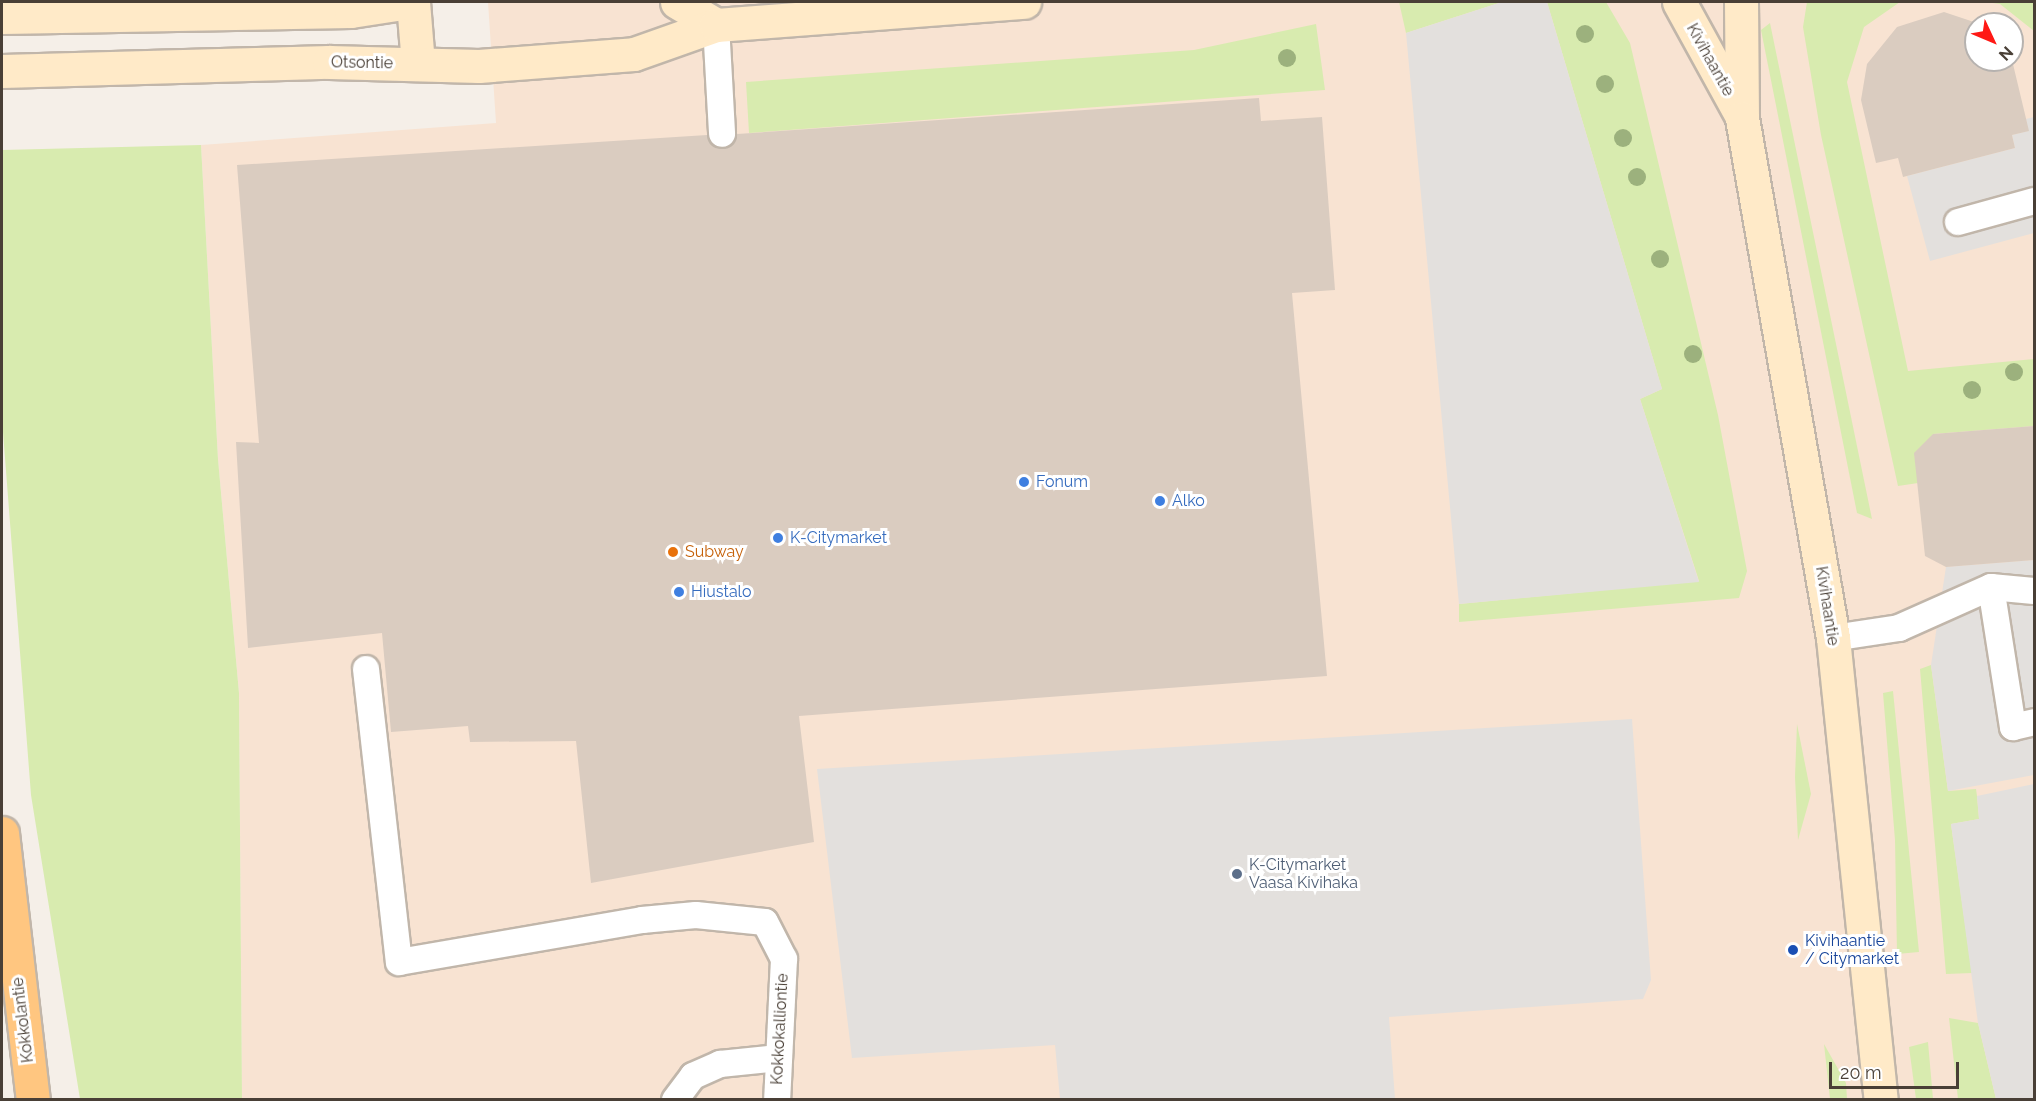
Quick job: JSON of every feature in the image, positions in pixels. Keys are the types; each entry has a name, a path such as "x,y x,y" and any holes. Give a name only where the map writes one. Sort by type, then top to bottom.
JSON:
{"highway":[{"name":"Kokkolantie","path":"2,833 33,1100"}],"main road":[{"path":"2,17 351,11 411,2 418,64"},
{"path":"677,2 716,25"},
{"name":"Otsontie","path":"2,71 418,64 479,66 634,54 716,25 1024,2"},
{"name":"Kivihaantie","path":"1678,2 1742,118"},
{"name":"Kivihaantie","path":"1741,2 1742,118 1833,638 1881,1100"}],"lane":[{"path":"716,25 723,134"},
{"path":"1958,222 2034,201"},
{"path":"1991,587 2013,727 2034,722"},
{"path":"1833,638 1899,628 1991,587 2034,591"},
{"name":"Kokkokalliontie","path":"366,669 399,962 696,915 765,922 784,959 777,1100"},
{"path":"675,1100 693,1076 720,1064 779,1058"}],"shaded area":[{"path":"488,2 2034,2 2034,1099 242,1099 239,693 218,459 201,145 496,123"},
{"path":"1502,2 1547,2 1662,389 1640,399 1699,582 1459,604 1406,33"},
{"path":"2034,117 2034,233 1930,261 1907,176 2015,148 2012,135 2028,131 2026,119"},
{"path":"2034,560 2034,775 1948,791 1931,665 1946,567"},
{"name":"K-Citymarket Vaasa Kivihaka","path":"1632,719 1651,980 1643,999 1389,1017 1395,1099 1060,1099 1055,1045 852,1058 817,769"},
{"path":"2034,784 2034,1099 1996,1099 1978,1023 1951,824 1979,819 1977,796"}],"green space":[{"path":"1399,2 1502,2 1406,33"},
{"path":"1547,2 1606,2 1630,43 1718,415 1747,571 1739,598 1459,622 1459,604 1699,581 1640,399 1662,389"},
{"path":"1807,2 1900,2 1864,27 1847,82 1908,371 2034,359 2034,426 1933,434 1918,483 1898,486 1821,135 1803,27"},
{"path":"1986,2 2034,2 2034,31 2024,23 2024,12 2010,12 2000,4"},
{"path":"1770,23 1872,519 1857,513 1761,30"},
{"path":"1316,24 1325,90 749,133 746,82 1194,50"},
{"path":"201,145 218,459 239,693 242,1099 80,1099 31,795 2,419 2,150"},
{"path":"1931,665 1948,791 1976,789 1977,796 1979,819 1951,824 1972,973 1946,974 1920,669"},
{"path":"1893,691 1919,952 1897,954 1895,840 1883,693"},
{"path":"1797,724 1811,794 1798,840 1795,777"},
{"path":"1949,1018 1978,1023 1996,1099 1958,1099"},
{"path":"1928,1042 1933,1099 1916,1099 1909,1047"},
{"path":"1824,1044 1846,1083 1847,1099 1830,1099"}],"building":[{"path":"1944,12 1964,19 1964,72 2015,72 2029,131 2012,135 2015,148 1903,177 1898,158 1876,163 1861,100 1867,64 1897,27"},
{"name":"K-Citymarket","path":"1259,98 1261,121 1322,117 1335,290 1292,293 1327,676 799,716 814,842 591,883 576,741 470,742 468,726 391,732 382,633 248,648 236,442 259,443 237,165 707,135 723,149 737,134"},
{"path":"2034,426 2034,560 1946,567 1925,556 1914,453 1933,434"}],"place":[{"name":"Fonum","path":"1024,482"},
{"name":"Alko","path":"1160,501"},
{"name":"K-Citymarket","path":"778,538"},
{"name":"Subway","path":"673,552"},
{"name":"Hiustalo","path":"679,592"},
{"name":"K-Citymarket Vaasa Kivihaka","path":"1237,874"},
{"name":"Kivihaantie / Citymarket","path":"1793,950"}]}
